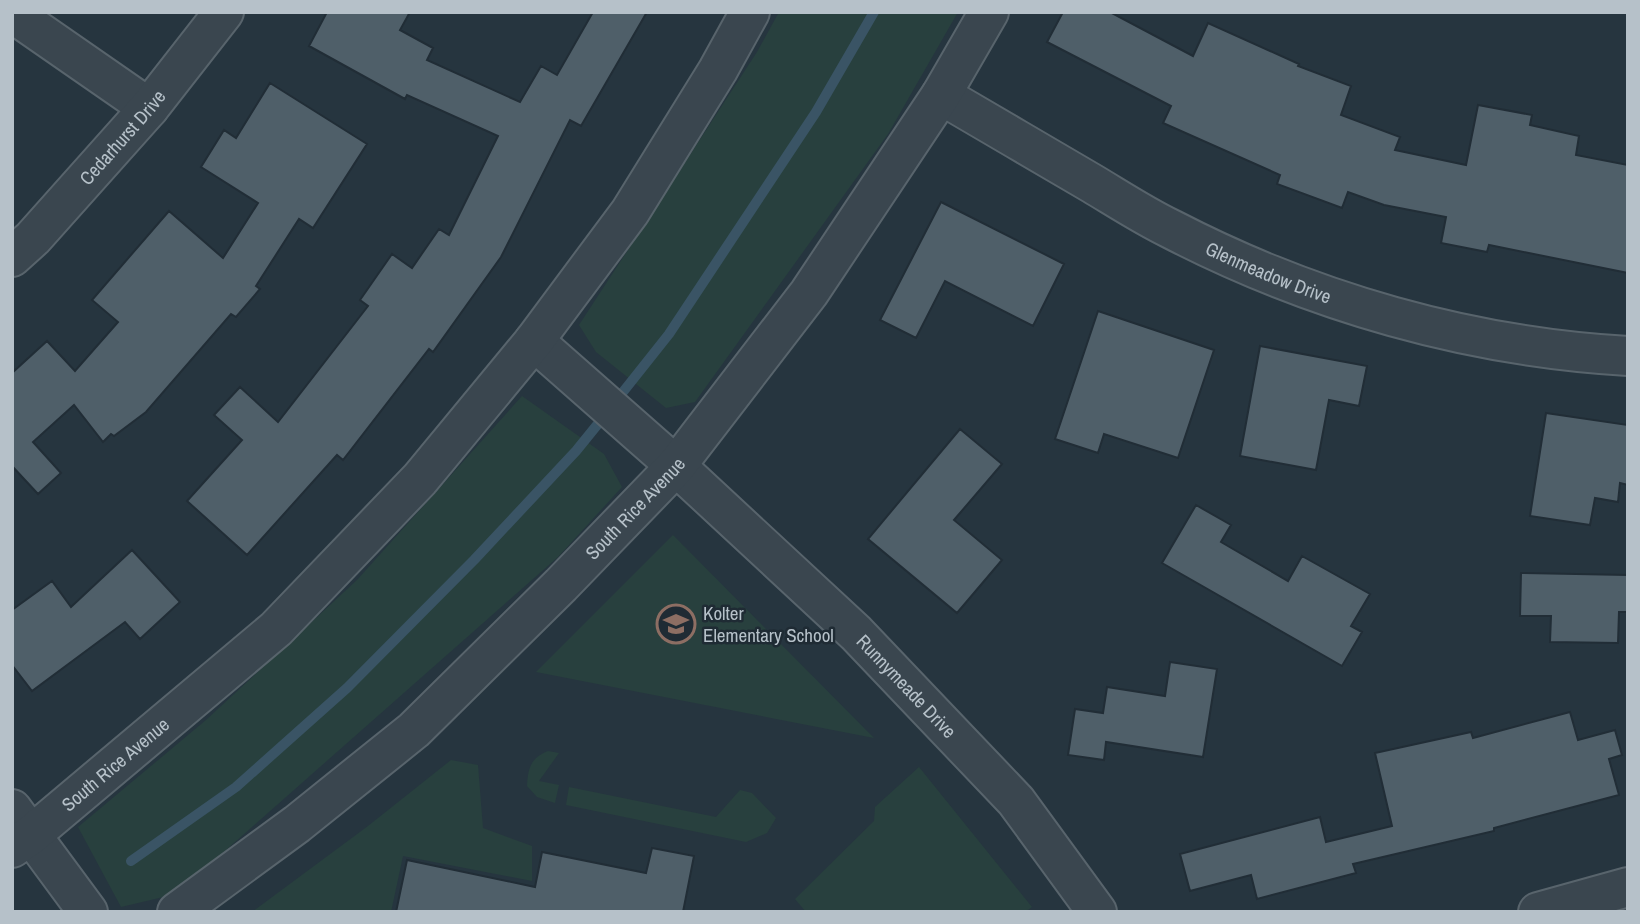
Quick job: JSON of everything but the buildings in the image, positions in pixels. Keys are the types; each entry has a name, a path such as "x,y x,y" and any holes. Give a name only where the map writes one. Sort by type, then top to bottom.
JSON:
{"street":[{"name":"Cedarhurst Drive","path":"12,257 33,238 149,108 223,12"},
{"name":"South Rice Avenue","path":"19,831 276,629 420,479 534,341 630,212 750,12"},
{"name":"South Rice Avenue","path":"177,912 297,824 414,730 561,585 676,466 809,293 941,95 989,12"},
{"path":"12,13 149,108"},
{"name":"Glenmeadow Drive","path":"941,95 1168,228 1240,263 1307,290 1369,310 1457,333 1547,348 1628,356"},
{"name":"Runnymeade Drive","path":"534,341 676,466 856,633 1016,801 1097,912"},
{"path":"19,831 88,912"},
{"path":"1538,912 1628,887"}],"green space":[{"path":"779,12 958,12 888,134 695,402 666,408 596,352 579,325 757,52"},
{"path":"522,396 604,454 622,487 558,557 176,894 121,907 78,827 206,720 357,580"},
{"path":"673,535 874,738 536,672"},
{"path":"548,751 559,753 539,781 559,785 555,803 537,797 527,786 531,765 537,757"},
{"path":"451,760 478,765 483,828 532,846 532,881 403,856 391,912 252,912 368,826"},
{"path":"919,767 1032,907 1025,912 806,912 795,899 874,821 875,807"},
{"path":"569,787 716,817 740,790 752,793 776,818 767,833 746,842 566,805"}],"waterway":[{"path":"615,402 669,334 816,112 874,12"},
{"path":"131,861 236,787 347,688 474,560 576,451 606,414"}],"place":[{"name":"Kolter Elementary School","path":"676,624"}]}
